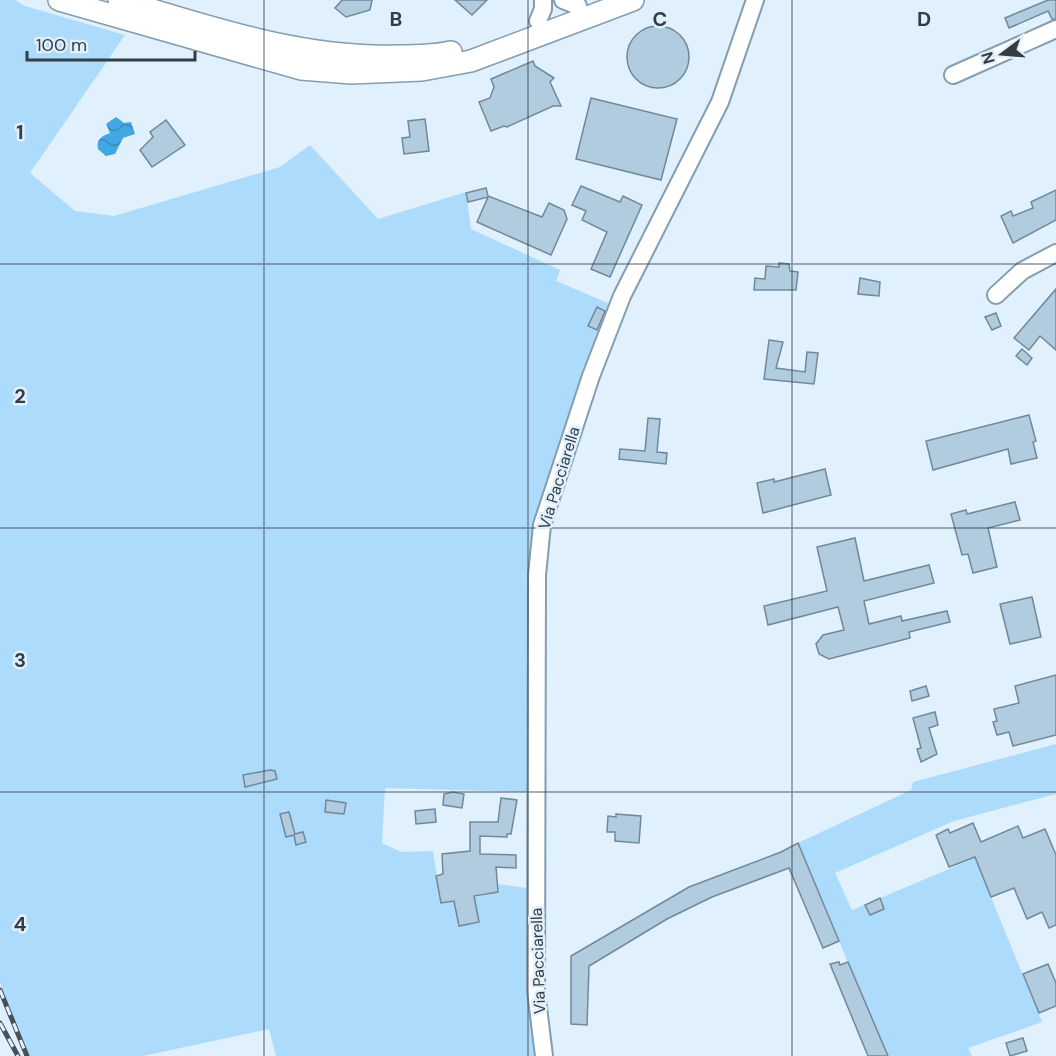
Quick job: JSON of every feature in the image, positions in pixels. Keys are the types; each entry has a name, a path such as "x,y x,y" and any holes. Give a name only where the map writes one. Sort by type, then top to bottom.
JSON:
{"main road":[{"path":"59,0 301,69 351,73 422,70 471,61 633,0"},
{"path":"119,0 291,48 364,57 442,54 472,47 538,21 578,2"}],"street":[{"path":"538,21 543,9 543,0"},
{"name":"Via Pacciarella","path":"544,1056 536,992 537,575 542,525 591,376 622,296 720,102 753,3"},
{"path":"953,75 1056,29"},
{"path":"996,295 1022,271 1056,253"}],"shaded area":[{"path":"0,0 15,0 25,6 125,35 30,173 75,211 114,216 280,167 310,145 378,219 466,192 471,229 560,270 556,281 615,306 538,531 528,792 385,788 382,843 401,852 433,851 441,903 497,893 498,884 527,888 536,1056 276,1056 269,1029 143,1056 29,1056 8,1010 0,982"},
{"path":"1056,744 1056,794 954,821 835,873 852,910 975,858 1042,1022 968,1048 972,1056 887,1056 798,843 911,790 913,782"}],"water":[{"path":"116,117 124,123 131,122 135,134 123,138 115,154 106,156 98,149 98,143 102,137 110,133 106,124"}],"building":[{"path":"342,0 372,0 370,10 346,17 335,8"},
{"path":"455,0 487,0 472,15"},
{"path":"1048,0 1056,0 1056,19 1052,19 1048,11 1009,28 1005,18"},
{"path":"658,26 680,35 689,57 680,79 658,88 636,79 627,57 636,35"},
{"path":"533,61 535,66 554,78 550,82 561,106 553,106 507,127 491,131 479,102 490,98 494,87 491,79"},
{"path":"591,98 677,119 661,180 576,159"},
{"path":"425,119 429,151 404,154 402,138 410,137 408,121"},
{"path":"166,120 185,145 152,167 140,150 153,137 150,132"},
{"path":"581,186 620,202 623,196 642,205 610,277 591,269 607,232 582,220 586,211 572,205"},
{"path":"486,188 488,196 542,217 549,203 564,210 567,219 551,255 477,222 488,197 468,202 466,193"},
{"path":"1056,190 1056,220 1013,243 1001,216 1011,211 1013,216 1033,208 1031,202"},
{"path":"779,263 789,264 790,271 798,272 796,290 754,290 755,278 765,279 766,266 779,267"},
{"path":"860,278 880,282 879,296 858,294"},
{"path":"1056,289 1056,350 1040,336 1029,350 1014,338"},
{"path":"597,307 605,311 597,330 588,326"},
{"path":"996,313 1001,326 992,330 985,317"},
{"path":"769,340 783,342 776,368 805,372 807,352 818,353 814,384 764,379"},
{"path":"1022,349 1032,358 1027,365 1016,356"},
{"path":"1029,415 1036,441 1033,442 1037,458 1011,464 1008,449 933,470 926,441"},
{"path":"648,418 660,419 657,452 667,453 666,464 619,459 620,449 645,451"},
{"path":"825,469 831,495 763,513 757,483 774,479 774,482"},
{"path":"1015,502 1020,520 988,528 997,567 973,573 968,554 962,555 951,514 966,510 967,514"},
{"path":"855,538 864,581 929,565 934,583 864,601 869,624 901,616 902,621 947,611 950,622 909,632 910,638 829,659 819,654 816,644 823,635 844,630 838,607 768,625 764,606 827,591 817,547"},
{"path":"1032,597 1041,637 1010,644 1000,604"},
{"path":"1056,675 1056,735 1013,746 1009,732 997,735 993,722 997,721 994,709 1019,703 1015,686"},
{"path":"926,686 929,696 912,701 910,691"},
{"path":"935,712 938,725 929,728 937,754 921,762 917,749 921,748 913,718"},
{"path":"275,771 277,779 245,787 243,775"},
{"path":"453,792 464,794 462,808 443,805 444,794"},
{"path":"501,798 517,800 511,834 507,834 507,837 480,836 480,854 516,855 516,868 496,867 498,892 474,896 479,922 459,926 454,901 441,903 436,876 443,874 442,854 470,851 470,822 498,822"},
{"path":"326,800 346,803 344,814 325,812"},
{"path":"435,809 436,822 416,824 415,811"},
{"path":"289,812 295,834 303,832 306,842 296,845 294,835 286,837 280,814"},
{"path":"616,814 641,816 639,843 615,841 615,832 607,832 608,816 616,817"},
{"path":"973,823 981,842 1018,826 1023,838 1045,829 1056,855 1056,925 1049,928 1042,912 1027,919 1014,888 991,897 975,857 949,867 936,835 948,829 950,833"},
{"path":"798,843 839,941 823,948 789,868 712,897 667,919 589,966 587,1025 571,1024 571,956 689,887 781,852"},
{"path":"880,898 884,909 870,915 865,905"},
{"path":"839,962 840,965 848,962 888,1056 868,1056 830,964"},
{"path":"1048,964 1056,983 1056,1006 1039,1013 1023,974"},
{"path":"1023,1038 1027,1051 1010,1056 1006,1043"}],"railway":[{"path":"0,990 27,1056"},
{"path":"0,1023 18,1056"}]}
